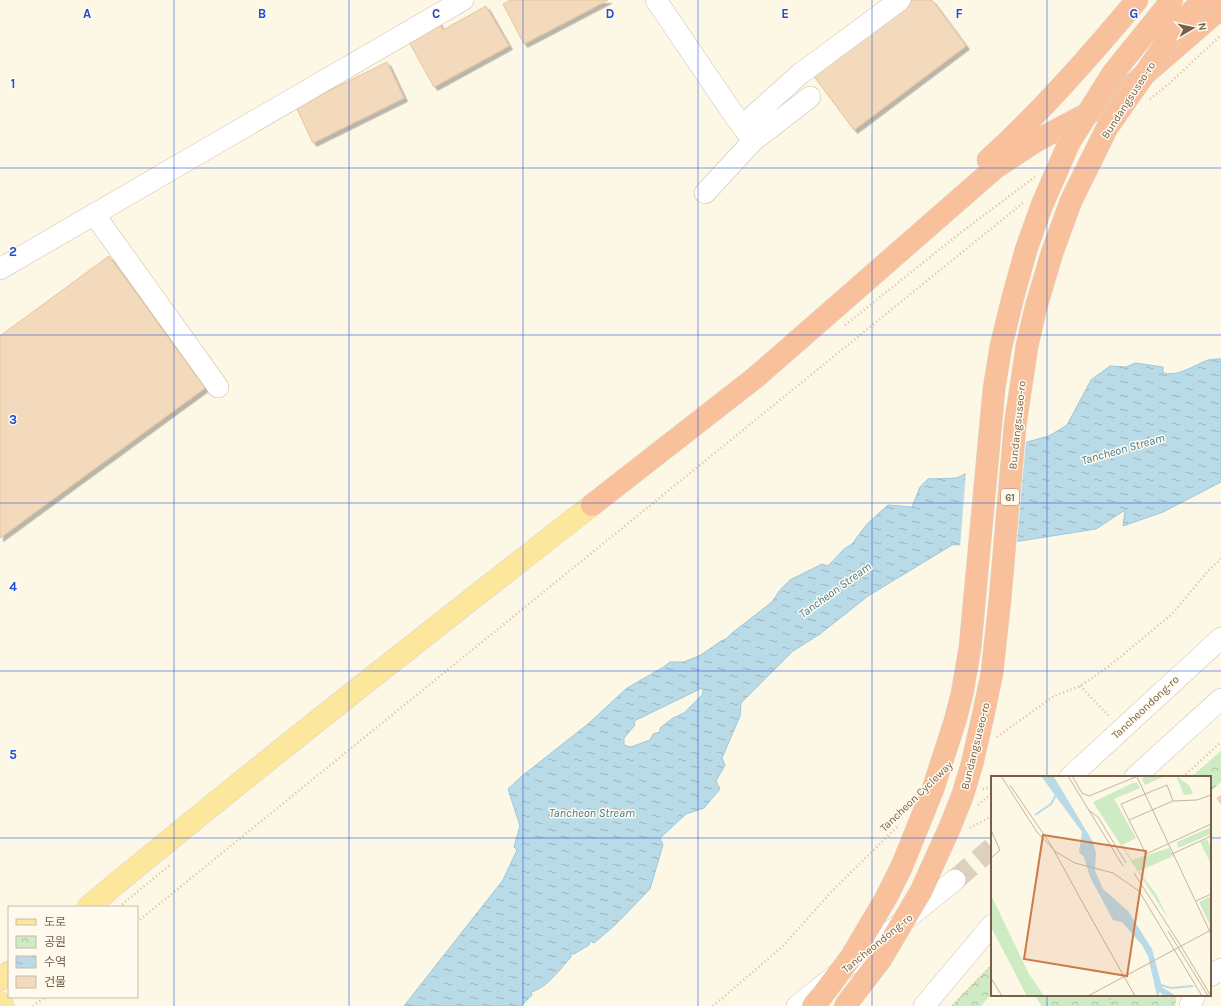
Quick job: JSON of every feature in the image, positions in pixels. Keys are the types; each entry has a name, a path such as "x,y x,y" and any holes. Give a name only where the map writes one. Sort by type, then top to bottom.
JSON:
{"highway":[{"path":"592,504 610,484 792,334 960,186 1014,136 1092,54 1137,0"},
{"name":"61","path":"813,1006 851,957 886,898 899,872 933,789 955,721 962,694 970,648 994,389 1001,346 1026,250 1042,205 1069,143 1113,73 1172,0"},
{"name":"Bundangsuseo-ro","path":"845,1006 881,959 921,891 953,820 972,764 992,673 1001,592 1015,426 1027,346 1036,307 1052,253 1071,201 1108,128 1178,26 1203,0"},
{"path":"592,504 756,377 995,168 1036,141 1106,104 1130,87 1221,8"}],"main road":[{"path":"89,906 256,769 592,504"},
{"path":"0,980 8,973"},
{"path":"0,1003 3,1006"}],"street":[{"path":"0,269 463,0"},
{"path":"656,0 748,133"},
{"path":"705,193 748,133 800,74 900,0"},
{"path":"748,133 810,97"},
{"path":"94,214 218,387"},
{"name":"Tancheondong-ro","path":"1071,776 1221,638"},
{"path":"1136,776 1221,699"},
{"name":"Tancheondong-ro","path":"797,1006 956,880"},
{"path":"924,1006 991,926"},
{"path":"1211,975 1221,969"},
{"path":"1190,1006 1195,996"}],"path":[{"path":"1145,103 1170,83 1221,35"},
{"path":"138,921 1029,198"},
{"path":"993,739 1011,728 1054,696 1080,686 1108,667 1172,614 1208,571 1221,559"},
{"path":"1080,686 1121,730"},
{"path":"1183,776 1221,742"},
{"name":"Tancheon Cycleway","path":"713,1006 783,946 832,891 885,837 902,822"},
{"path":"953,1006 991,966"},
{"path":"1108,996 1113,1006"},
{"path":"33,1006 43,998"}],"green space":[{"path":"1221,751 1221,782 1211,791 1211,776 1192,776"},
{"path":"991,965 991,994 981,1006 951,1006"},
{"path":"1035,996 1177,996 1175,1006 1042,1006"}],"water":[{"name":"Tancheon Stream","path":"1221,359 1221,482 1163,512 1123,526 1125,510 1096,529 1020,541 952,545 868,596 820,634 793,651 741,703 740,716 722,758 725,765 716,781 720,789 704,808 686,814 660,838 663,845 650,889 615,925 594,943 590,941 589,945 574,954 571,953 571,957 553,978 542,987 531,992 532,995 521,1006 404,1006 503,880 517,850 514,847 520,826 508,789 522,776 588,724 627,688 670,662 684,662 701,655 726,639 772,602 780,590 790,580 822,564 828,566 844,549 852,544 867,524 888,505 912,507 920,487 928,479 957,478 1027,442 1049,436 1067,425 1091,380 1110,366 1126,367 1135,363 1163,367 1163,373 1169,374 1181,372 1208,360","holes":["702,688 702,695 684,713 673,718 660,728 660,732 653,734 650,740 631,747 624,745 624,738 635,725 634,721"]}],"pier":[{"path":"1026,440 1017,543 960,547 966,471"}],"building":[{"path":"511,0 608,0 524,44 503,4"},
{"path":"904,0 932,0 966,46 854,130 810,71"},
{"path":"486,6 509,46 434,87 405,35 436,18 443,30"},
{"path":"387,62 404,98 313,143 296,107"},
{"path":"109,256 205,388 0,538 0,336"},
{"path":"1221,796 1221,804 1217,798"}],"tunnel":[{"path":"955,880 991,849"}]}
